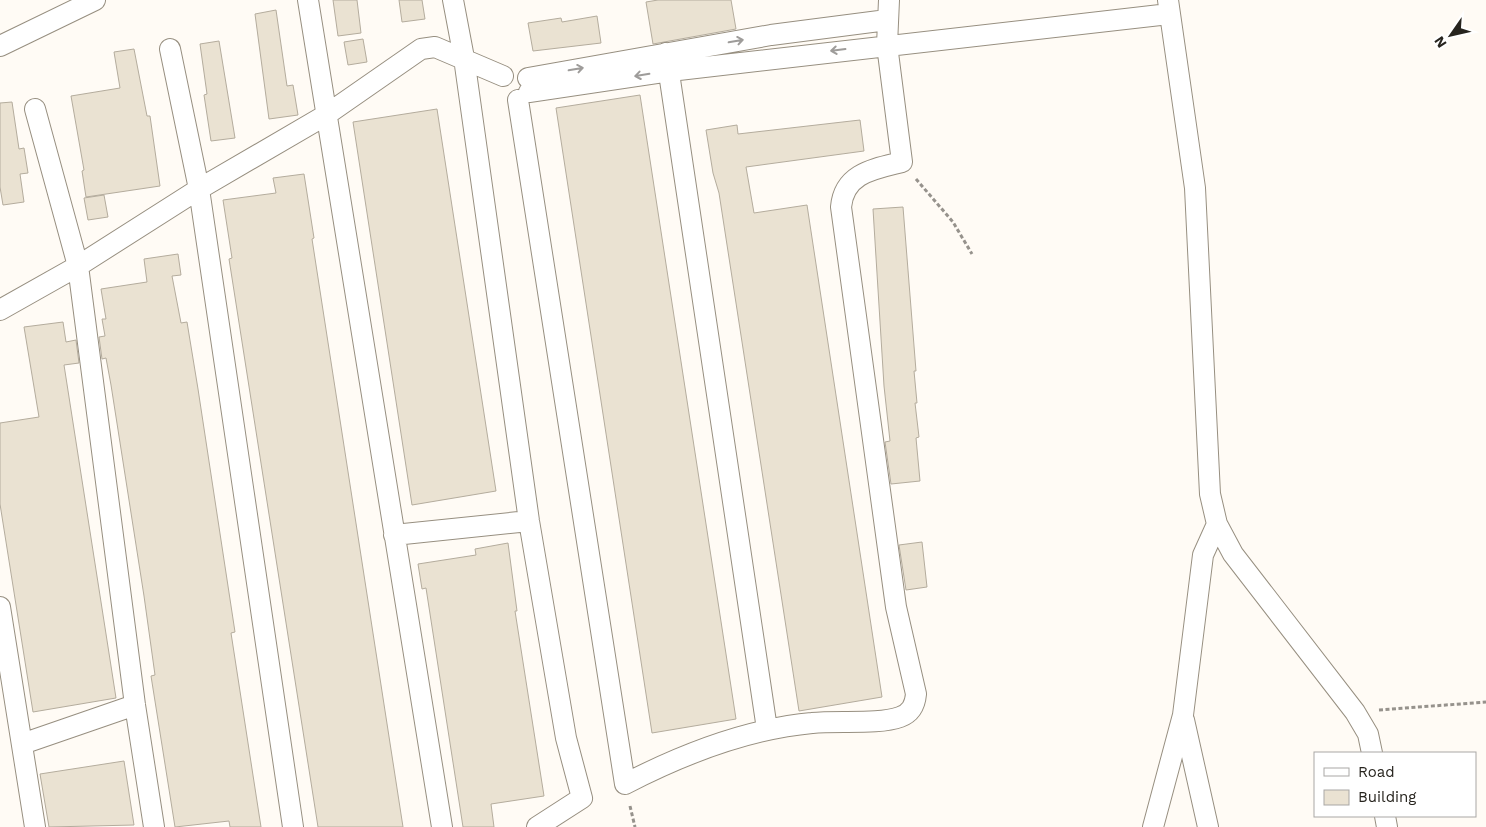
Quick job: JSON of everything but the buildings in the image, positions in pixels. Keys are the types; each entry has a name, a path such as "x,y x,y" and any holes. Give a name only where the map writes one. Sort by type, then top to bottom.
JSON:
{"street":[{"path":"0,46 95,0"},
{"path":"308,0 442,827"},
{"path":"453,0 464,58 529,521 566,738 582,798 537,827"},
{"path":"668,62 774,58 887,45 1169,7 1195,188 1210,494 1217,524 1233,554 1355,712 1368,734 1372,752"},
{"path":"887,45 888,10 771,35 668,62 525,90 509,99 502,93 500,84 503,76 516,70 525,90 625,784 668,761 767,729 812,723 893,719 906,714 915,702 916,694 896,607 841,207 849,184 858,175 867,170 902,162 887,45"},
{"path":"771,35 774,58"},
{"path":"0,310 78,266 199,189 326,115 421,49 435,47 503,76"},
{"path":"170,49 199,189 293,827"},
{"path":"668,62 767,729"},
{"path":"35,109 78,266 135,706 154,827"},
{"path":"394,536 529,521"},
{"path":"1153,827 1183,715 1203,555 1217,524"},
{"path":"0,608 35,827"},
{"path":"22,744 135,706"},
{"path":"1183,715 1208,827"}],"path":[{"path":"902,162 953,222 972,254"},
{"path":"1355,712 1486,702"}]}
